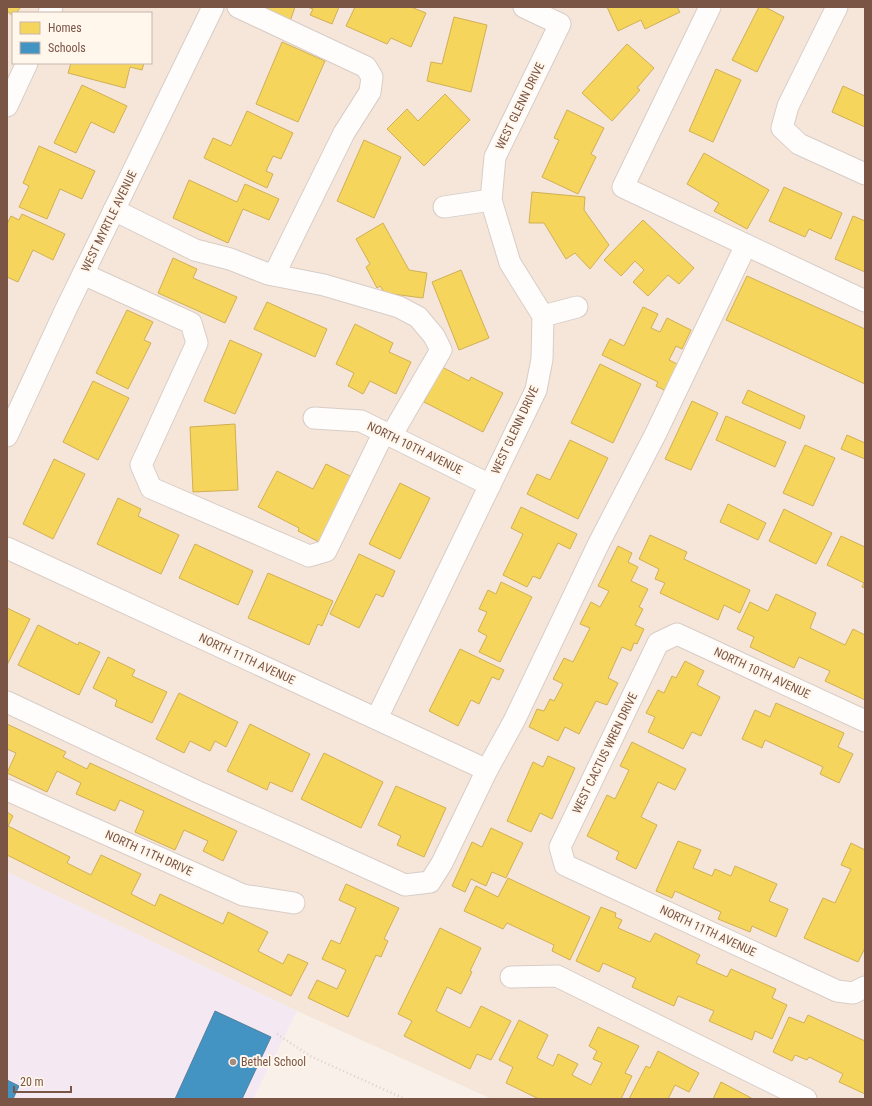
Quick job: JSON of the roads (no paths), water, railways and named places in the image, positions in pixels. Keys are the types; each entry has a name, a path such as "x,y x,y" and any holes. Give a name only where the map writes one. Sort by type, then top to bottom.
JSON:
{"street":[{"name":"WEST MYRTLE AVENUE","path":"7,436 83,274 213,7"},
{"path":"238,7 366,68 372,77 370,92 344,133 274,275"},
{"name":"WEST GLENN DRIVE","path":"377,718 536,390 542,358 543,316 510,263 491,200 495,157 560,24 524,7"},
{"path":"710,7 623,187 865,301"},
{"path":"837,7 788,106 782,128 799,144 865,174"},
{"path":"7,106 27,64"},
{"path":"444,207 491,200"},
{"path":"83,274 191,324 197,343 141,465 151,488 309,556 326,551 388,434 441,350 434,336 418,317 399,307 324,285 268,274 230,259 195,250 114,210"},
{"path":"7,702 196,791 405,885 430,882 442,863 487,770 514,721 551,641 599,543 656,433 746,245"},
{"path":"543,316 577,307"},
{"name":"NORTH 10TH AVENUE","path":"314,418 362,421 490,485"},
{"name":"NORTH 11TH AVENUE","path":"7,548 487,770"},
{"name":"NORTH 10TH AVENUE","path":"658,643 677,634 865,721"},
{"name":"WEST CACTUS WREN DRIVE","path":"565,865 560,847 658,643"},
{"name":"NORTH 11TH DRIVE","path":"7,790 243,895 294,903"},
{"name":"NORTH 11TH AVENUE","path":"565,865 837,991 859,990"},
{"path":"511,977 556,976 806,1099"}],"place":[{"name":"Bethel School","path":"233,1062"}]}
